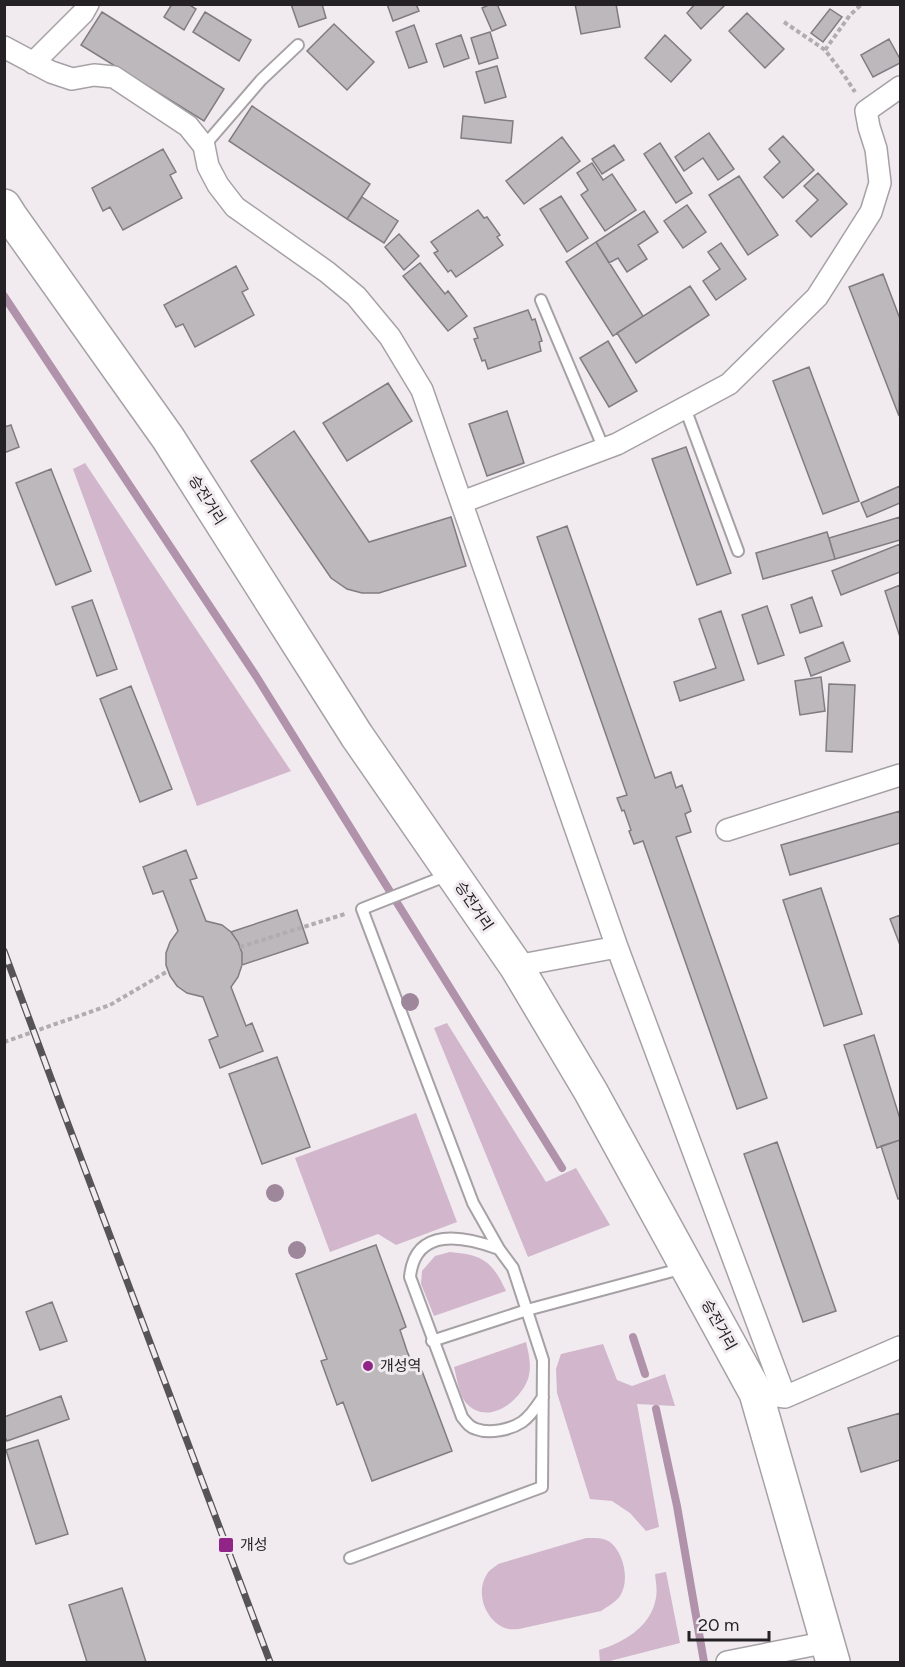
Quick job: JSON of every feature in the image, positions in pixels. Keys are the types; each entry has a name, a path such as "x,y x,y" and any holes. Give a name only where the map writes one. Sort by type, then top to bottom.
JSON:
{"main road":[{"name":"승전거리","path":"4,206 168,438 357,736 516,966 591,1092 687,1267 771,1395 831,1652"}],"street":[{"path":"33,63 83,13 88,4"},
{"path":"4,47 51,72 72,79 94,75 114,77 188,126 204,146 208,166 218,185 235,207 327,272 356,296 390,337 422,390 771,1395 900,1347"},
{"path":"462,502 617,444 729,384 817,297 872,212 880,183 876,149 866,111 900,87"},
{"path":"727,830 900,775"},
{"path":"516,966 617,947"},
{"path":"727,1662 831,1652"}],"lane":[{"path":"204,146 261,80 298,45"},
{"path":"541,300 604,449"},
{"path":"685,408 738,551"},
{"path":"350,1558 542,1487 543,1360 513,1268 499,1249 473,1203 368,907 452,874"},
{"path":"499,1249 465,1239 431,1242 419,1251 411,1264 410,1277 432,1341 462,1417 467,1424 476,1429 489,1431 506,1429 521,1423 534,1412 543,1396"},
{"path":"432,1341 527,1310 687,1267"}],"path":[{"path":"825,50 850,15 862,4"},
{"path":"784,22 825,50 844,75 866,111"},
{"path":"240,947 368,907"},
{"path":"4,1042 110,1005 168,971"}],"shaded area":[{"path":"85,463 291,771 197,806 73,469"},
{"path":"447,1023 546,1182 576,1168 610,1225 528,1257 434,1028"},
{"path":"416,1113 457,1222 396,1245 378,1234 330,1252 295,1158"},
{"path":"450,1252 471,1255 485,1261 496,1273 506,1291 434,1316 421,1284 422,1271 435,1256"},
{"path":"526,1342 530,1370 524,1388 502,1409 492,1412 474,1410 464,1400 454,1367"},
{"path":"603,1344 617,1380 632,1386 665,1374 675,1406 637,1404 659,1527 646,1531 630,1513 612,1501 590,1499 557,1393 556,1369 561,1354"},
{"path":"586,1538 607,1540 619,1553 624,1568 625,1583 616,1601 601,1611 519,1629 507,1629 492,1619 482,1597 484,1581 491,1570 498,1564"},
{"path":"666,1572 680,1643 600,1662 599,1650 625,1639 641,1627 647,1619 656,1599 655,1574"}],"building":[{"path":"172,4 188,4 196,9 184,30 164,17"},
{"path":"291,4 322,4 326,18 299,27"},
{"path":"387,4 416,4 419,11 393,21"},
{"path":"497,4 506,25 492,31 482,8"},
{"path":"575,4 616,4 620,27 581,34"},
{"path":"695,4 726,4 701,29 687,13"},
{"path":"830,9 842,17 823,42 811,33"},
{"path":"102,12 224,89 204,121 81,45"},
{"path":"205,12 251,40 239,61 193,32"},
{"path":"747,13 784,49 765,68 729,31"},
{"path":"334,24 374,62 347,90 307,51"},
{"path":"414,25 427,62 409,68 396,32"},
{"path":"490,32 498,58 479,64 471,38"},
{"path":"461,35 469,58 444,67 436,44"},
{"path":"665,35 691,60 671,82 645,58"},
{"path":"889,39 900,63 873,77 861,55"},
{"path":"497,66 506,97 485,103 476,72"},
{"path":"252,106 370,184 347,219 229,141"},
{"path":"463,116 513,121 511,143 461,138"},
{"path":"709,133 734,169 718,180 703,158 684,171 675,157"},
{"path":"783,136 814,170 783,198 764,177 780,162 769,149"},
{"path":"562,137 580,161 524,204 506,181"},
{"path":"660,143 692,193 676,203 644,154"},
{"path":"614,145 624,160 602,174 592,159"},
{"path":"163,149 176,172 170,175 182,198 123,230 110,207 103,211 92,188"},
{"path":"592,163 603,180 612,174 636,210 605,231 581,195 588,190 577,173"},
{"path":"818,173 847,204 811,237 796,221 818,200 804,186"},
{"path":"739,176 778,235 748,255 709,195"},
{"path":"561,196 588,238 567,252 540,209"},
{"path":"362,197 398,221 384,243 347,219"},
{"path":"687,205 706,232 683,248 664,221"},
{"path":"478,210 484,218 487,217 500,235 497,237 503,245 456,277 451,270 448,272 434,253 438,251 431,242"},
{"path":"644,211 658,232 638,245 647,259 627,272 618,258 609,263 596,242"},
{"path":"399,234 419,256 404,270 385,247"},
{"path":"596,242 643,316 613,336 566,262"},
{"path":"721,243 746,279 716,300 703,281 720,269 708,252"},
{"path":"420,263 445,294 448,291 467,316 448,331 403,276"},
{"path":"236,266 248,289 242,292 254,315 195,347 183,324 176,327 164,305"},
{"path":"883,274 900,319 899,416 849,287"},
{"path":"690,286 709,315 636,363 617,333"},
{"path":"528,310 532,320 535,319 542,341 539,342 541,351 488,369 485,360 482,361 474,339 478,338 474,328"},
{"path":"608,341 637,391 609,407 580,358"},
{"path":"809,367 859,501 823,514 773,381"},
{"path":"388,383 412,421 347,461 323,423"},
{"path":"507,411 524,463 487,476 469,424"},
{"path":"11,425 19,447 4,453 4,427"},
{"path":"294,431 369,542 451,517 466,566 379,593 362,593 347,589 331,578 251,461"},
{"path":"686,447 731,573 697,585 652,459"},
{"path":"51,469 91,571 56,585 16,483"},
{"path":"900,486 900,503 867,517 861,503"},
{"path":"900,517 900,540 835,559 829,538"},
{"path":"567,526 655,778 671,772 676,788 682,785 691,811 685,814 691,832 676,837 767,1098 737,1109 643,841 634,844 624,810 622,811 617,798 627,795 537,537"},
{"path":"827,532 835,559 763,579 756,553"},
{"path":"900,544 900,572 841,595 832,571"},
{"path":"900,585 900,637 885,591"},
{"path":"812,597 822,626 800,633 791,605"},
{"path":"92,600 117,669 97,676 72,607"},
{"path":"767,606 784,655 758,664 742,615"},
{"path":"721,611 744,680 680,701 674,682 716,668 699,619"},
{"path":"843,642 850,661 811,676 805,658"},
{"path":"821,677 825,711 800,715 795,681"},
{"path":"829,684 855,685 852,752 826,751"},
{"path":"131,686 172,789 140,802 100,699"},
{"path":"900,811 900,843 790,875 781,845"},
{"path":"186,850 197,878 190,880 206,921 222,925 238,942 242,953 242,965 231,987 246,1026 252,1023 263,1051 220,1068 209,1040 218,1036 203,997 187,993 177,986 170,976 166,965 166,953 178,931 163,891 153,894 143,867"},
{"path":"821,888 862,1014 824,1026 783,900"},
{"path":"297,910 308,943 242,965 242,953 231,932"},
{"path":"900,915 900,945 890,919"},
{"path":"874,1035 900,1119 900,1140 877,1148 844,1045"},
{"path":"277,1057 310,1147 262,1164 229,1074"},
{"path":"900,1140 900,1198 898,1199 881,1146"},
{"path":"777,1142 836,1311 803,1322 744,1154"},
{"name":"개성역","path":"376,1245 406,1327 400,1330 407,1351 416,1373 422,1371 452,1451 372,1481 343,1402 337,1405 321,1361 327,1359 296,1274"},
{"path":"52,1302 67,1341 40,1350 26,1312"},
{"path":"61,1396 69,1419 7,1441 4,1435 4,1417"},
{"path":"900,1413 900,1460 861,1472 848,1428"},
{"path":"38,1440 68,1534 36,1544 6,1450"},
{"path":"122,1588 146,1662 87,1662 69,1605"}],"waterway":[{"path":"4,296 256,676 562,1168"},
{"path":"633,1337 645,1374"},
{"path":"656,1409 677,1506 704,1662"}],"railway":[{"path":"4,951 270,1662"}],"place":[{"name":"개성역","path":"368,1366"},
{"name":"개성","path":"226,1545"}]}
